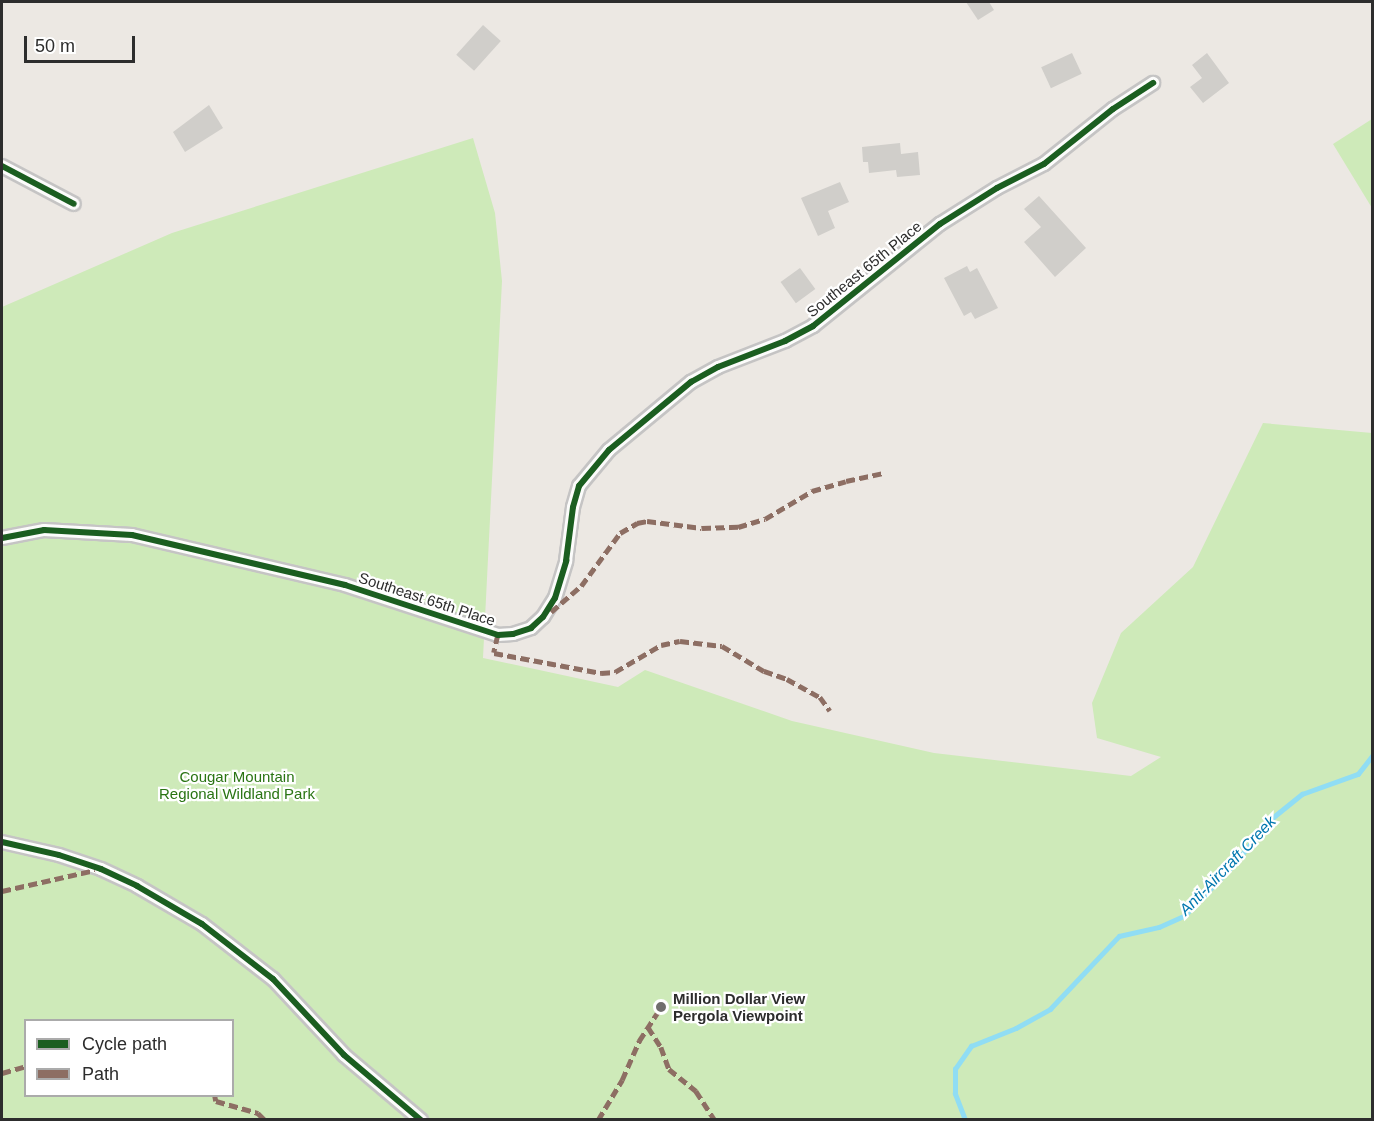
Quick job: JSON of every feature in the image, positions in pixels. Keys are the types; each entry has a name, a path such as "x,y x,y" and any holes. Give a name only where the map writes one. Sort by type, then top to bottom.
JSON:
{"street":[{"name":"Southeast 65th Place","path":"2,537 44,530 132,535 345,585 498,635 513,634 531,628 543,617 555,598 566,561 573,507 579,486 609,450 692,382 718,367 785,341 813,326 940,224 997,188 1044,164 1113,109 1153,83"},
{"path":"2,166 74,204"},
{"path":"2,842 59,855 101,869 137,886 202,924 273,978 344,1055 422,1119"}],"green space":[{"path":"1372,119 1372,208 1333,144"},
{"name":"Cougar Mountain Regional Wildland Park","path":"473,138 495,213 502,281 483,658 618,687 645,670 792,721 934,753 1131,776 1161,757 1097,738 1092,703 1121,633 1193,567 1263,423 1372,433 1372,1119 2,1119 2,307 172,233"}],"building":[{"path":"966,2 989,2 994,10 978,20"},
{"path":"483,25 501,41 474,71 456,55"},
{"path":"1072,53 1082,74 1051,88 1041,67"},
{"path":"1207,53 1229,83 1203,103 1190,87 1202,78 1192,65"},
{"path":"209,105 223,128 185,152 173,132"},
{"path":"900,143 901,154 918,152 920,175 897,177 896,170 869,173 868,162 863,162 862,147"},
{"path":"840,182 849,202 828,211 835,228 818,236 801,198"},
{"path":"1039,196 1086,248 1055,277 1024,242 1041,227 1024,209"},
{"path":"967,266 970,272 977,268 998,308 975,319 971,312 964,316 944,278"},
{"path":"800,268 815,289 796,303 781,282"}],"waterway":[{"name":"Anti-Aircraft Creek","path":"965,1120 955,1094 955,1069 971,1046 1016,1028 1050,1009 1119,936 1159,927 1184,916 1234,864 1271,819 1302,794 1358,774 1372,756"}],"marked path":[{"path":"551,612 581,586 620,533 637,523 647,521 702,528 738,527 765,519 812,491 885,473"},
{"path":"498,635 494,653 601,673 615,672 661,645 680,641 722,646 764,671 787,679 820,697 830,711"},
{"path":"2,891 95,870"},
{"path":"598,1120 622,1080 639,1041 661,1007"},
{"path":"648,1027 661,1047 669,1069 696,1091 715,1120"},
{"path":"2,1073 24,1067"},
{"path":"215,1097 216,1101 258,1113 265,1120"}],"cycle path":[{"path":"2,538 44,530 132,535 345,585 498,635 513,634 531,628 543,617 555,598 566,561 573,507 579,486 609,450 691,382 718,367 785,341 813,326 940,224 997,188 1044,164 1113,109 1153,83"},
{"path":"2,166 74,204"},
{"path":"2,842 59,855 101,869 137,886 202,924 273,979 344,1055 421,1120"}],"place":[{"name":"Million Dollar View Pergola Viewpoint","path":"661,1007"}]}
